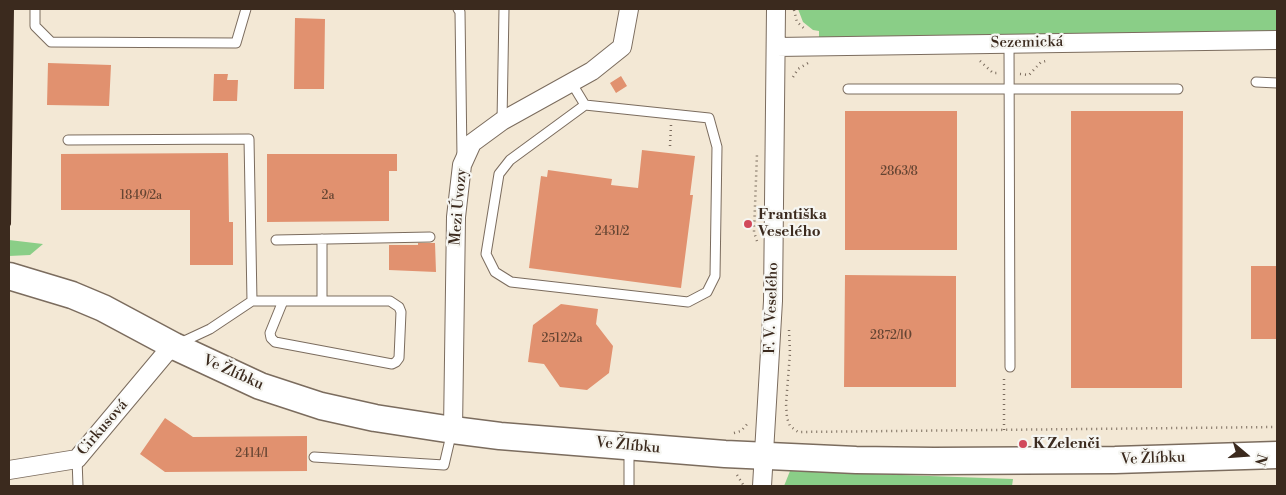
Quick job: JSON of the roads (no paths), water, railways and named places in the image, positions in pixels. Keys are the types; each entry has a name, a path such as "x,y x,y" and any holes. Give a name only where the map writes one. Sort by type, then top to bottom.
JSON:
{"street":[{"name":"Mezi Úvozy","path":"453,430 456,216 462,165 472,142 502,121 592,71 622,47 629,9"},
{"name":"F. V. Veselého","path":"764,456 773,301 776,9"},
{"name":"Sezemická","path":"776,47 1277,40"},
{"name":"Ve Žlíbku","path":"9,276 72,295 103,308 174,346 260,386 321,406 375,418 453,430 764,456 934,461 1115,460 1277,455"},
{"name":"Cirkusová","path":"9,470 77,459 165,354 174,346"},
{"path":"762,486 764,456"}],"lane":[{"path":"35,9 35,26 50,42 236,43 246,9"},
{"path":"458,9 460,12 462,165"},
{"path":"502,121 504,9"},
{"path":"1009,44 1010,367"},
{"path":"571,82 585,105"},
{"path":"1256,82 1277,83"},
{"path":"848,89 1178,89"},
{"path":"585,105 709,118 717,147 715,276 707,292 688,302 511,282 495,272 486,254 499,174 510,160 585,105"},
{"path":"68,140 249,139 252,301"},
{"path":"276,240 430,237"},
{"path":"322,239 322,301"},
{"path":"174,346 210,329 252,301 283,301 322,301 390,301 395,303 401,312 400,352 396,362 392,364 275,342 271,338 270,333 283,301"},
{"path":"314,458 444,465 453,430"},
{"path":"629,446 629,486"},
{"path":"77,459 78,486"}],"railway":[{"path":"9,224 12,9"}],"place":[{"name":"Františka Veselého","path":"748,224"},
{"name":"K Zelenči","path":"1023,444"}]}
